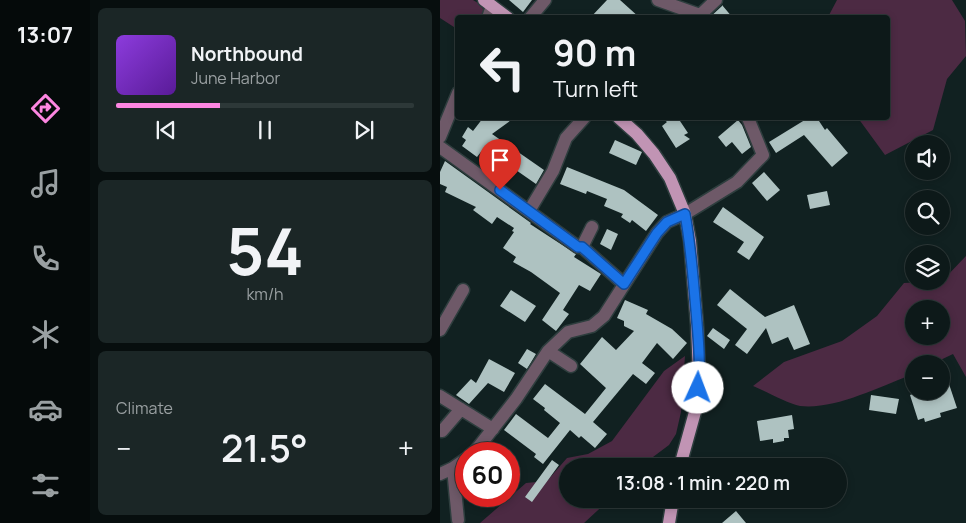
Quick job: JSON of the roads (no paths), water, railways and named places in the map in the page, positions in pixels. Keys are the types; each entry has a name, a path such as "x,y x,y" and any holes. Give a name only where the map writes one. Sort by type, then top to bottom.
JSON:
{"main road":[{"path":"488,8 502,15"},
{"path":"621,120 637,134 654,154 670,178 685,214 690,241 699,377 695,412 682,458"},
{"path":"670,523 672,508"}],"street":[{"path":"532,15 545,0"},
{"path":"658,0 698,15"},
{"path":"701,15 716,0"},
{"path":"440,137 455,101"},
{"path":"530,212 553,171 566,138 582,120"},
{"path":"483,442 516,399 548,351 568,332 592,326 604,316 657,233 667,222 685,214 736,182 763,155 749,120"},
{"path":"440,147 578,247 582,247 624,284"},
{"path":"582,247 592,227"},
{"path":"440,330 462,290"},
{"path":"548,351 571,366"},
{"path":"440,396 493,429"},
{"path":"442,431 461,409"},
{"path":"440,474 453,468 458,520"}]}
